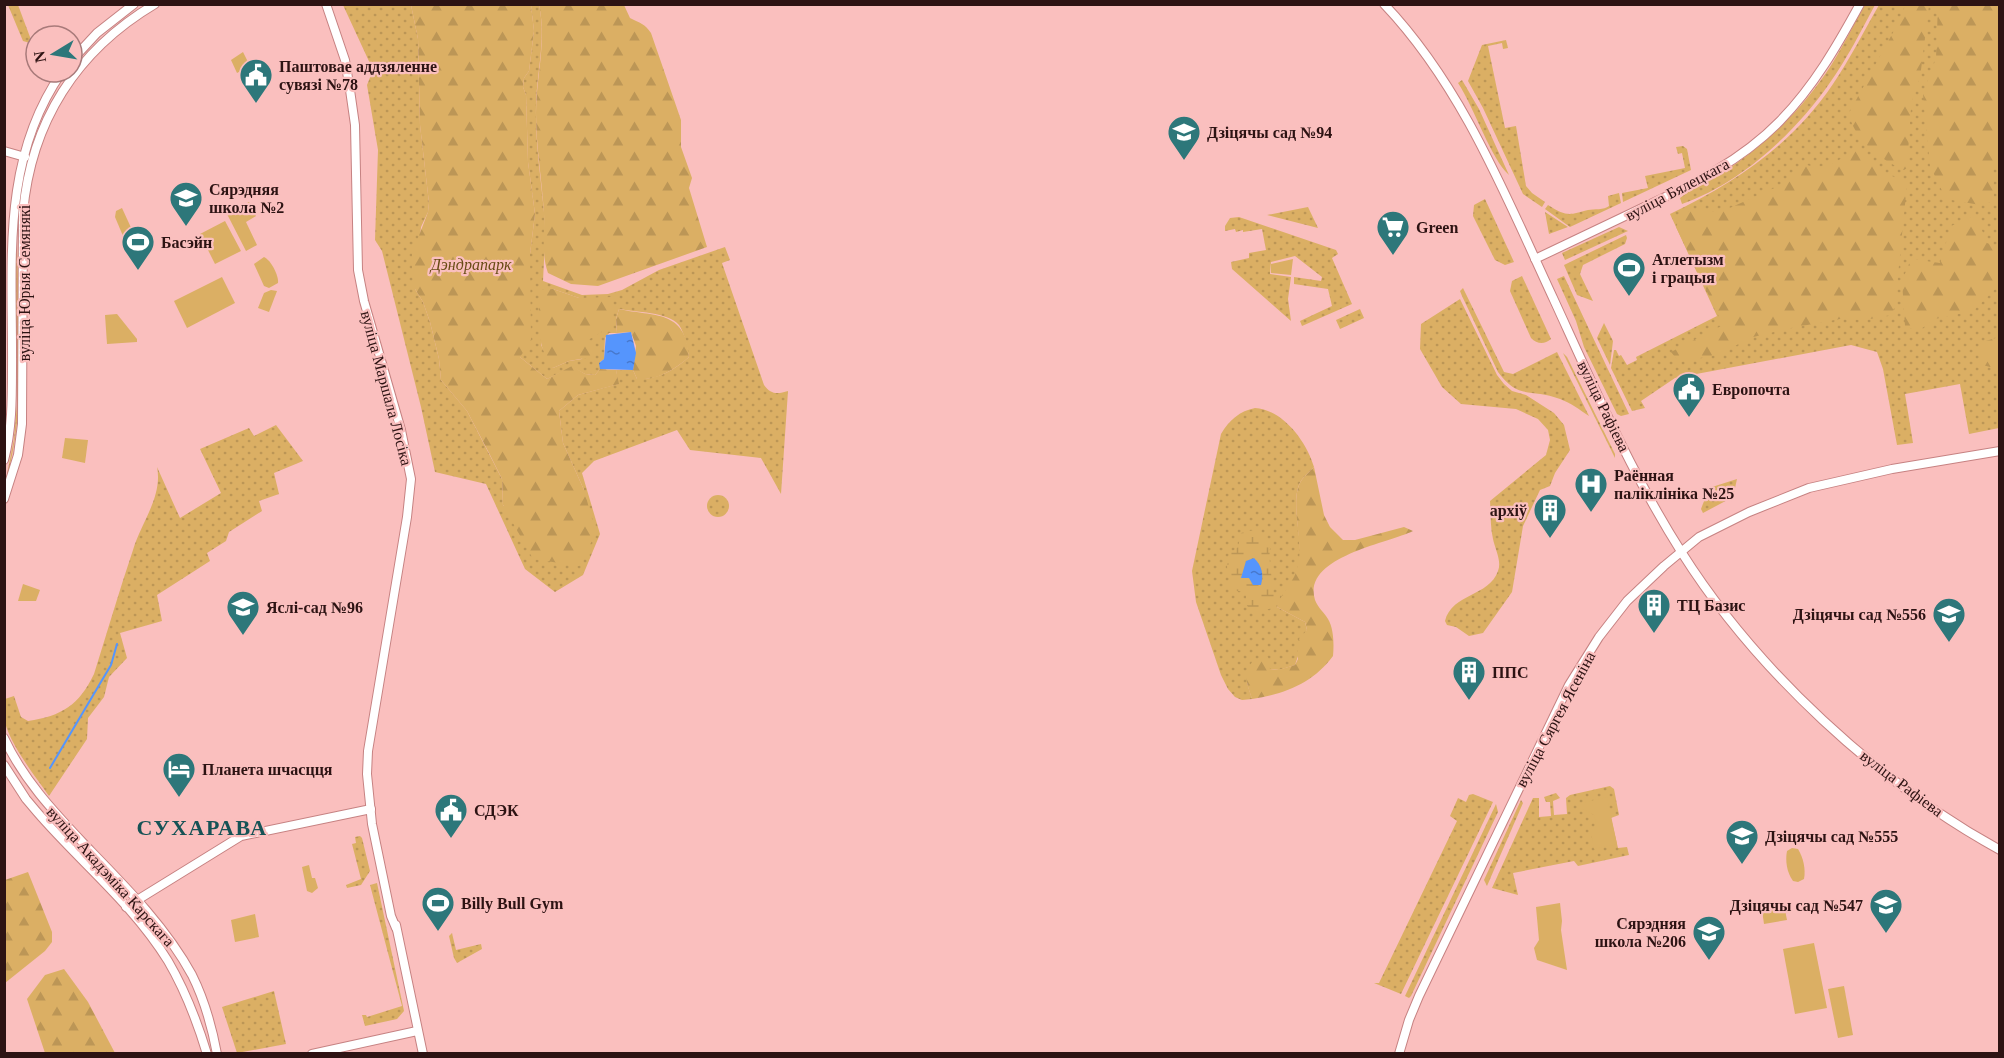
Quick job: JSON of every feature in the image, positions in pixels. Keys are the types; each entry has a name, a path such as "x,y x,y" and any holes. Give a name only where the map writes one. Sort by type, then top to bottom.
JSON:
{"main road":[{"path":"84,47 97,33 134,4"},
{"name":"вуліца Юрыя Семянякі","path":"4,499 18,455 22,424 24,387 23,222 26,186 32,159 49,114 78,69 116,32 155,4"},
{"name":"вуліца Маршала Лосіка","path":"326,4 345,60 355,125 358,270 364,301 401,430 411,479 390,623 369,738 367,774 372,824 384,884 423,1053"},
{"name":"вуліца Рафіева","path":"1384,4 1416,40 1451,91 1489,162 1611,424 1695,573 1745,636 1817,715 1899,783 1960,826 2000,850"},
{"name":"вуліца Бялецкага","path":"1535,259 1683,189 1742,154 1778,123 1808,89 1828,61 1860,4"},
{"name":"вуліца Юрыя Семянякі","path":"4,460 9,438 12,386 11,212 21,156 39,109 55,84"},
{"path":"4,151 32,159"},
{"name":"вуліца Сяргея Ясеніна","path":"1399,1053 1416,1004 1569,686 1599,637 1627,601 1699,537 1726,523 1809,488 1892,469 2000,451"},
{"name":"вуліца Акадэміка Карскага","path":"4,738 24,774 38,792 136,901 178,952 193,977 206,1012 217,1053"},
{"name":"вуліца Акадэміка Карскага","path":"4,765 37,813 126,908 156,944 176,975 198,1025 207,1053"},
{"path":"126,908 241,836 371,809"},
{"path":"312,1053 417,1030"}],"green space":[{"path":"8,5 18,5 25,24 23,41"},
{"path":"343,5 411,5 418,39 420,125 429,203 428,212 421,227 415,289 423,302 430,322 439,359 441,380 467,411 502,479 503,506 584,490 563,443 559,411 578,395 618,384 616,370 633,370 637,379 652,378 671,370 689,357 683,332 674,321 668,317 651,313 619,309 616,319 617,333 609,333 605,338 604,359 600,362 600,369 595,375 585,374 572,367 547,379 520,357 530,296 530,254 535,214 528,162 526,95 523,87 524,78 529,71 534,31 531,5 539,5 542,32 536,115 545,220 543,281 582,295 608,294 622,290 659,270 725,247 730,260 722,263 764,385 769,391 775,393 788,391 781,494 761,458 690,450 677,430 594,461 582,473 600,534 583,575 555,592 525,569 486,484 435,472 382,251 375,240 378,150 367,85 373,70","holes":["553,289 579,298 612,298 587,340 582,359 569,361 553,368 541,345"]},
{"name":"Дэндрапарк","path":"411,5 531,5 534,31 529,71 524,78 523,87 526,95 528,162 535,214 530,254 531,341 520,357 547,379 572,366 585,374 595,375 600,369 616,370 619,384 578,395 559,411 563,443 584,490 596,533 579,566 533,559 503,505 502,479 489,453 467,411 441,380 439,359 430,322 423,302 415,289 412,276 412,254 428,212 429,203 420,125 418,39"},
{"path":"539,5 624,5 630,18 651,33 681,120 681,147 692,178 689,188 707,247 598,286 571,284 548,273 544,251 544,214 536,126 542,32"},
{"path":"1865,5 1875,5 1836,74 1800,121 1745,170 1704,195 1682,204 1680,198 1747,156 1797,109 1831,65"},
{"path":"1879,5 1999,5 1999,428 1969,434 1960,384 1905,394 1913,443 1897,445 1883,369 1877,352 1851,345 1675,378 1641,401 1645,408 1632,411 1611,368 1614,350 1619,356 1621,355 1627,365 1637,360 1636,357 1717,316 1670,214 1740,175 1799,126 1833,84"},
{"path":"1905,5 1929,5 1920,78 1911,108 1907,168 1904,170 1886,161 1869,148 1856,131 1849,113 1902,16"},
{"path":"1938,5 1999,5 2000,157 1993,163 1994,201 1980,205 1946,199 1930,166 1923,94 1936,58"},
{"path":"1506,40 1508,48 1503,49 1502,43 1488,46 1505,128 1516,126 1526,186 1545,202 1542,207 1523,194 1468,81 1482,45"},
{"path":"243,52 250,66 237,73 231,60"},
{"path":"1462,80 1479,109 1509,175 1489,145 1458,83"},
{"path":"1683,146 1687,149 1691,170 1623,202 1622,193 1648,188 1645,176 1685,168 1682,153 1678,154 1676,147"},
{"path":"1855,148 1867,155 1885,172 1907,184 1895,306 1891,315 1865,320 1840,319 1791,328 1749,338 1721,354 1679,362 1671,352 1723,325 1676,227 1684,214 1695,210 1723,211 1790,181 1807,165 1821,167 1827,165"},
{"path":"1619,193 1621,203 1570,227 1545,209 1548,205 1568,214 1602,209 1609,206 1608,196"},
{"path":"19,199 17,228 20,324 19,390 17,422 12,454 5,484 14,439 17,404 15,238"},
{"path":"1485,199 1514,262 1505,265 1495,260 1473,216 1474,205"},
{"path":"249,202 256,216 246,222 257,245 246,251 227,214"},
{"path":"1308,207 1318,228 1267,215"},
{"path":"122,208 133,232 123,236 115,217 116,211"},
{"path":"1545,212 1568,227 1549,234"},
{"path":"1976,215 1987,243 1999,247 1999,280 1996,288 1973,311 1935,319 1918,331 1905,326 1902,281 1911,259 1940,263 1951,226"},
{"path":"1239,217 1336,250 1338,254 1332,258 1352,304 1302,326 1300,321 1332,306 1328,289 1294,284 1294,277 1321,281 1322,277 1295,256 1271,262 1270,274 1291,277 1288,299 1291,321 1232,269 1231,262 1249,258 1249,253 1266,250 1262,229 1243,232 1243,230 1236,232 1235,229 1225,231 1230,218"},
{"path":"225,221 241,251 215,264 200,234"},
{"path":"1619,227 1628,231 1565,260 1562,253"},
{"path":"1626,235 1625,244 1583,265 1580,274 1593,301 1577,295 1564,265"},
{"path":"264,257 272,265 278,280 278,283 269,288 264,286 254,264"},
{"path":"1293,259 1291,275 1271,273 1271,264"},
{"path":"1522,276 1551,339 1546,342 1538,343 1531,338 1510,291 1512,281"},
{"path":"1564,276 1629,414 1621,416 1617,414 1584,347 1576,321 1557,279"},
{"path":"222,277 235,303 187,328 174,301"},
{"path":"1463,288 1504,372 1513,374 1557,352 1589,416 1564,401 1520,390 1506,381 1498,372 1462,296 1460,291"},
{"path":"553,289 579,298 612,297 612,326 588,340 595,346 595,353 592,357 569,361 553,368 547,365 542,348 539,303 541,290"},
{"path":"271,290 277,291 269,312 258,308 264,293"},
{"path":"1460,299 1497,375 1512,391 1526,395 1554,413 1564,425 1570,450 1555,473 1550,486 1540,490 1523,526 1512,592 1483,633 1469,636 1456,627 1447,625 1445,621 1455,605 1487,586 1498,571 1499,563 1492,534 1490,501 1546,455 1550,440 1548,430 1538,419 1516,409 1461,404 1442,387 1420,349 1421,324"},
{"path":"619,309 656,315 675,323 682,330 687,341 689,357 665,374 637,379 633,370 636,346 631,332 617,333 616,319"},
{"path":"1360,309 1364,318 1340,329 1336,320"},
{"path":"117,314 137,342 107,344 105,315"},
{"path":"1604,323 1613,341 1610,365 1597,338"},
{"path":"1999,337 1999,364 1990,367 1979,364 1979,343"},
{"path":"1563,353 1567,357 1615,458"},
{"path":"1255,408 1266,410 1285,421 1293,429 1306,448 1314,467 1302,479 1296,499 1300,545 1299,565 1293,581 1277,607 1305,622 1307,630 1295,665 1279,670 1270,669 1247,683 1252,699 1242,700 1235,697 1228,689 1221,675 1196,602 1192,571 1221,434 1235,417"},
{"path":"276,425 303,461 274,473 279,494 259,501 262,511 229,532 226,541 207,553 210,561 157,595 162,621 120,633 127,658 109,677 104,697 88,718 87,739 49,796 11,738 4,718 5,699 14,696 21,717 28,721 40,719 68,707 88,685 94,674 137,540 154,499 158,478 157,467 180,518 221,493 200,449 249,428 254,436"},
{"path":"65,438 88,440 85,463 62,458"},
{"path":"1314,467 1324,515 1330,527 1343,540 1355,540 1404,527 1413,531 1349,554 1321,573 1314,585 1315,600 1331,627 1333,656 1317,673 1297,686 1276,694 1252,699 1247,676 1252,662 1268,657 1270,669 1278,670 1295,665 1298,659 1298,640 1307,630 1305,622 1277,607 1298,566 1296,499 1298,489 1302,479"},
{"path":"1737,479 1733,497 1703,513 1701,509 1709,488"},
{"path":"718,495 726,498 729,506 726,514 718,517 710,514 707,506 710,498"},
{"path":"1254,530 1270,548 1272,592 1280,596 1277,607 1252,613 1246,604 1246,592 1231,590 1227,567 1229,554 1238,547 1241,533","holes":["1246,561 1260,564 1263,577 1261,585 1253,585 1249,578 1241,577"]},
{"path":"23,584 40,590 36,601 18,601"},
{"path":"1610,786 1614,789 1619,815 1611,818 1618,848 1627,847 1629,855 1578,866 1574,861 1513,873 1518,895 1492,888 1533,798 1539,798 1539,817 1551,816 1550,802 1546,802 1544,797 1556,793 1560,798 1553,801 1554,815 1567,814 1566,798 1570,795"},
{"path":"1473,794 1493,802 1401,994 1374,983 1379,983 1457,821 1450,816 1458,798 1466,802 1469,795"},
{"path":"1607,797 1617,844 1594,849 1591,833 1596,823 1594,815 1581,808 1581,803"},
{"path":"1521,800 1523,803 1487,886 1484,880"},
{"path":"1496,804 1498,812 1409,998 1405,996"},
{"path":"360,836 370,871 361,885 347,888 346,885 361,879 352,844 356,843 355,837"},
{"path":"1792,848 1798,849 1804,863 1804,879 1798,882 1793,881 1787,867 1787,851"},
{"path":"309,865 312,878 315,878 318,888 312,893 307,891 302,867"},
{"path":"28,872 52,932 52,942 45,951 5,983 5,880"},
{"path":"377,883 404,1011 397,1019 365,1026 362,1015 367,1017 402,1006 370,885"},
{"path":"1560,903 1561,930 1567,970 1537,960 1534,948 1539,940 1536,907"},
{"path":"1784,905 1787,920 1764,924 1762,910"},
{"path":"255,914 259,937 235,942 231,920"},
{"path":"452,933 456,950 481,944 482,949 457,963 449,936"},
{"path":"1814,943 1827,1008 1795,1014 1783,949"},
{"path":"64,969 88,1002 115,1053 45,1053 27,999 45,975"},
{"path":"1844,986 1853,1035 1838,1038 1828,989"},
{"path":"274,991 286,1044 237,1053 222,1007"}],"water":[{"path":"631,332 636,353 633,370 600,369 599,363 604,359 606,335"},
{"path":"1254,558 1262,570 1261,585 1253,585 1249,578 1241,578 1246,561"}],"waterway":[{"path":"50,768 111,665 117,644"}],"place":[{"name":"Паштовае аддзяленне сувязі №78","path":"256,104"},
{"name":"Дзіцячы сад №94","path":"1184,161"},
{"name":"Сярэдняя школа №2","path":"186,227"},
{"name":"Green","path":"1393,256"},
{"name":"Басэйн","path":"138,271"},
{"name":"Атлетызм і грацыя","path":"1629,297"},
{"name":"Европочта","path":"1689,418"},
{"name":"Раённая паліклініка №25","path":"1591,513"},
{"name":"архіў","path":"1550,539"},
{"name":"ТЦ Базис","path":"1654,634"},
{"name":"Яслі-сад №96","path":"243,636"},
{"name":"Дзіцячы сад №556","path":"1949,643"},
{"name":"ППС","path":"1469,701"},
{"name":"Планета шчасцця","path":"179,798"},
{"name":"СДЭК","path":"451,839"},
{"name":"Дзіцячы сад №555","path":"1742,865"},
{"name":"Billy Bull Gym","path":"438,932"},
{"name":"Дзіцячы сад №547","path":"1886,934"},
{"name":"Сярэдняя школа №206","path":"1709,961"}],"district":[{"name":"СУХАРАВА","path":"202,827"}]}
